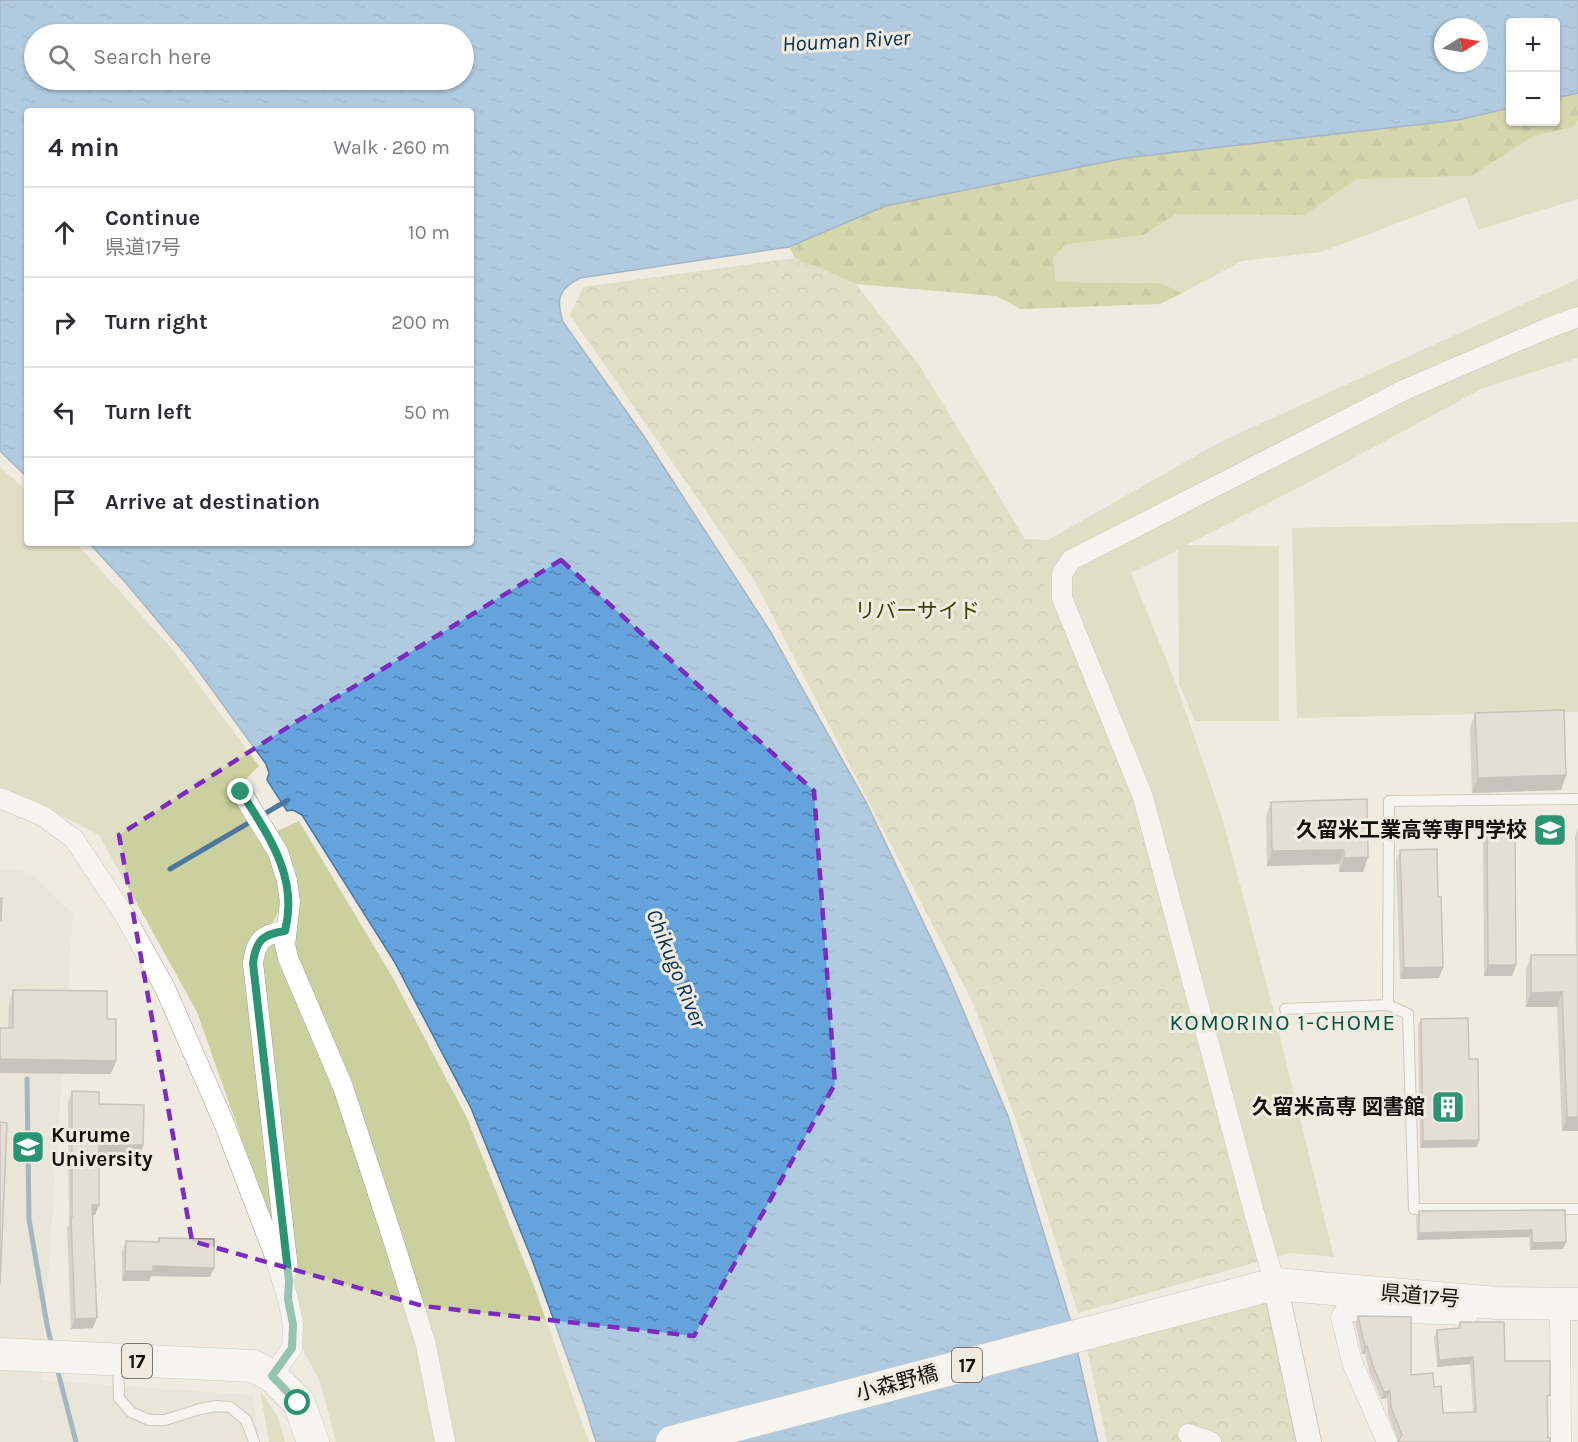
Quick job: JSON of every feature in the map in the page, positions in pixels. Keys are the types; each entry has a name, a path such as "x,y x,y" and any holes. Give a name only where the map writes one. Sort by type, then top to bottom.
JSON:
{"main road":[{"name":"県道17号","path":"1268,1286 1497,1303 1572,1312"},
{"name":"小森野橋","path":"672,1442 1268,1286"},
{"name":"17","path":"0,1354 253,1366 272,1376 298,1403 313,1442"}],"street":[{"path":"1309,1442 1268,1286 1248,1193 1143,797 1062,598 1062,574 1071,560 1404,390 1578,317"},
{"path":"241,792 278,852 287,881 290,902 285,931 288,958 343,1087 426,1345 446,1442"},
{"path":"0,798 43,816 74,839 125,916 165,987 224,1123 273,1251 288,1299 293,1324 292,1348 272,1376"},
{"path":"285,931 263,937 255,948 253,963 289,1281 288,1299"},
{"path":"1387,1442 1352,1362 1341,1317 1345,1311 1572,1312 1561,1442"},
{"path":"1188,1434 1211,1442"}],"lane":[{"path":"1388,1005 1389,801 1578,799"},
{"path":"1285,1009 1388,1005 1407,1014 1414,1209 1578,1209"},
{"path":"118,1360 119,1398 131,1412 149,1420 165,1420 200,1408 230,1407 246,1420 254,1442"}],"highlighted area":[{"path":"561,560 814,791 835,1084 694,1336 423,1306 192,1241 119,835 296,722"}],"shaded area":[{"name":"Kurume University","path":"0,868 31,873 73,914 41,1380 253,1395 259,1442 0,1442"}],"green space":[{"path":"1578,93 1578,120 1574,127 1534,136 1471,176 1357,179 1305,215 1176,214 1144,235 1064,245 1053,258 1056,282 1161,283 1182,293 1160,304 1021,309 996,296 856,284 795,258 789,247 885,206 1125,158 1458,120 1506,109 1506,126 1560,126 1560,97"},
{"path":"1578,120 1578,199 1478,230 1466,197 1321,252 1242,261 1182,293 1161,283 1056,282 1053,258 1064,245 1144,235 1176,214 1305,215 1357,179 1471,176 1534,136 1574,127"},
{"name":"リバーサイド","path":"795,258 856,284 920,366 1025,539 1048,540 1042,579 1132,789 1257,1262 1078,1313 1026,1148 973,1003 754,580 570,315 583,287"},
{"path":"1578,279 1578,358 1483,388 1300,487 1186,545 1279,546 1279,721 1195,721 1179,684 1178,550 1131,573 1175,681 1222,817 1274,1012 1334,1257 1290,1253 1257,1262 1132,789 1042,579 1048,540 1222,441"},
{"path":"0,467 24,488 24,546 79,546 173,650 259,766 234,791 270,851 280,885 280,901 274,921 246,945 274,1231 197,1012 99,835 20,794 0,791"},
{"path":"1578,522 1578,712 1297,718 1292,528"},
{"path":"299,821 393,978 467,1118 534,1286 589,1442 450,1442 294,951 298,910 295,870 275,832"},
{"path":"280,939 338,1092 421,1350 439,1442 336,1442 320,1382 303,1350 259,967 266,946"},
{"path":"1269,1301 1301,1442 1107,1442 1087,1349"},
{"path":"260,1390 278,1417 285,1442 269,1442"}],"water":[{"path":"0,0 1578,0 1578,93 1560,97 1560,18 1506,18 1506,109 1458,120 1125,158 885,206 789,247 580,278 567,286 561,296 560,307 563,322 643,435 770,631 866,802 946,970 1008,1116 1070,1319 1098,1442 596,1442 531,1257 471,1108 394,961 302,815 293,810 287,811 267,780 269,773 266,764 192,662 92,546 474,546 474,108 24,108 24,474 0,451"}],"building":[{"path":"1564,710 1566,775 1478,778 1475,713"},
{"path":"1367,799 1368,857 1344,858 1344,850 1272,851 1271,802"},
{"path":"1487,832 1515,832 1516,965 1488,965"},
{"path":"1437,849 1443,967 1404,968 1400,850"},
{"path":"0,898 2,898 1,920 0,920"},
{"path":"1531,955 1578,955 1578,1117 1567,1117 1562,992 1531,993"},
{"path":"13,990 107,991 107,1019 116,1019 116,1061 0,1059 0,1028 13,1028"},
{"name":"久留米高専 図書館","path":"1468,1018 1469,1059 1478,1059 1479,1140 1423,1141 1421,1019"},
{"path":"72,1091 99,1092 99,1104 144,1105 143,1145 99,1145 99,1205 92,1205 97,1318 75,1319 71,1218"},
{"path":"0,1122 7,1123 0,1285"},
{"path":"1565,1210 1566,1242 1532,1243 1532,1230 1419,1233 1419,1211"},
{"path":"159,1238 214,1239 214,1268 153,1266 153,1271 125,1271 126,1241 159,1242"},
{"path":"1358,1316 1411,1317 1411,1375 1433,1373 1434,1387 1441,1386 1443,1413 1476,1412 1473,1357 1439,1360 1437,1330 1460,1328 1460,1322 1504,1322 1505,1361 1550,1361 1550,1395 1547,1396 1550,1442 1398,1442 1402,1435 1391,1407 1390,1391 1384,1392 1367,1346 1365,1347"}],"waterway":[{"path":"170,869 288,800"},
{"path":"27,1079 29,1219 52,1347"},
{"path":"57,1368 76,1442"}],"place":[{"name":"久留米工業高等専門学校","path":"1550,830"},
{"name":"久留米高専 図書館","path":"1448,1107"},
{"name":"Kurume University","path":"28,1147"}],"district":[{"name":"KOMORINO 1-CHOME","path":"1283,1022"}],"route":[{"path":"241,792 278,852 287,881 290,902 285,931 263,937 255,948 253,963 289,1281 288,1299 293,1324 292,1348 272,1376 298,1403"}],"water label":[{"name":"Houman River","path":"846,40"},
{"name":"Chikugo River","path":"677,968"}]}
